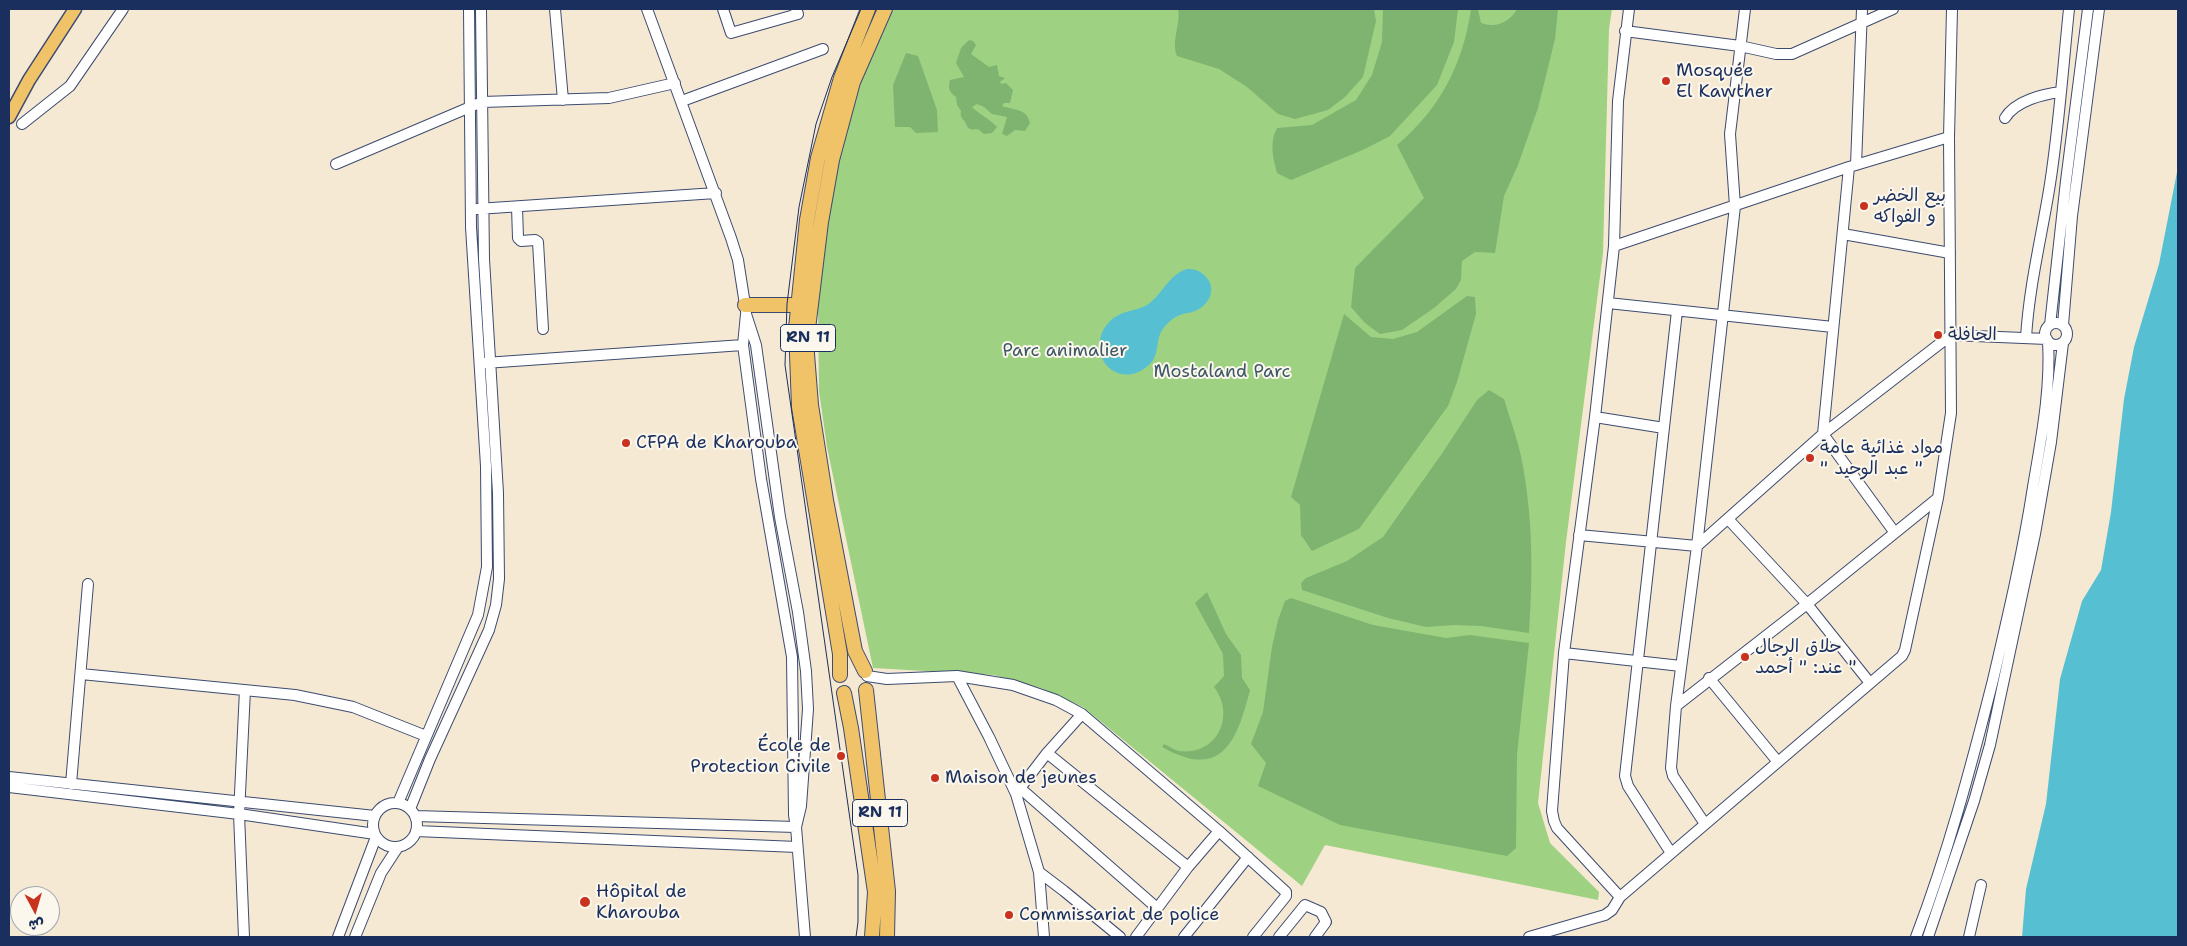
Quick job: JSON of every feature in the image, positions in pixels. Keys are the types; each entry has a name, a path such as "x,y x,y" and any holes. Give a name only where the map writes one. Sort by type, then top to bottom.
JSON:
{"highway":[{"name":"RN 11","path":"840,675 840,654 799,407 796,328 807,220 818,158 841,78 868,9"},
{"name":"RN 11","path":"885,9 853,82 832,160 814,273 807,354 811,405 826,500 856,651 867,680 888,891 887,937"},
{"path":"746,310 798,305"},
{"path":"852,666 867,680 858,696 844,693 839,684 840,675 852,666"},
{"name":"RN 11","path":"844,693 876,892 872,937"}],"main road":[{"path":"9,115 29,80 76,9"}],"street":[{"path":"22,124 70,86 123,9"},
{"path":"398,803 478,615 486,576 488,534 471,210 468,9"},
{"path":"9,787 240,814 375,836 387,846 398,847 408,843 416,831 412,813 430,759 478,658 496,605 500,549 483,209 481,9"},
{"path":"555,9 563,100"},
{"path":"647,9 716,193 738,260 746,310 756,345 780,517 798,612 806,670 808,709 801,806 796,827"},
{"path":"723,9 731,33 798,14 796,9"},
{"path":"1620,897 1557,828 1552,811 1564,653 1595,417 1614,246 1618,101 1629,9"},
{"path":"1705,824 1673,776 1671,768 1676,706 1697,546 1735,206 1730,134 1745,9"},
{"path":"1862,9 1853,166 1842,234 1823,434 1895,533"},
{"path":"1625,32 1740,46 1776,54 1792,54 1893,9"},
{"path":"1529,937 1605,915 1612,910 1620,897 1902,656 1905,650 1938,498 1951,413 1949,138 1952,9"},
{"path":"2026,338 2028,296 2042,235 2061,92 2069,9"},
{"path":"1916,937 1942,866 1966,786 2016,581 2029,516 2048,389 2048,340 2046,332 2050,325 2088,9"},
{"path":"2062,325 2072,216 2099,9"},
{"path":"682,101 823,48"},
{"path":"336,164 482,102 609,98 675,83"},
{"path":"2005,118 2010,111 2033,99 2061,92"},
{"path":"1614,246 1853,166 1949,138"},
{"path":"471,210 716,193"},
{"path":"517,207 518,238 521,241 535,240 538,242 543,329"},
{"path":"1842,234 1950,253"},
{"path":"1608,303 1833,327"},
{"path":"746,310 743,345 761,479 792,656 794,814 805,937"},
{"path":"1671,853 1628,786 1625,776 1677,311"},
{"path":"1928,937 1974,801 1990,745 2035,534 2051,442 2063,343 2068,334 2062,325 2056,323 2050,325"},
{"path":"1579,536 1697,546 1823,434 1951,335 2048,340 2056,345 2063,343"},
{"path":"480,363 743,345"},
{"path":"1595,417 1664,428"},
{"path":"1676,706 1709,678 1807,604 1938,498"},
{"path":"1728,519 1807,604 1870,683"},
{"path":"71,784 88,584"},
{"path":"1564,653 1681,666"},
{"path":"81,674 295,695 353,707 426,736"},
{"path":"957,676 1018,791 1039,872 1044,937"},
{"path":"867,680 957,676 1026,688 1056,700 1082,714 1219,831 1286,892 1287,894 1253,937"},
{"path":"1709,678 1778,762"},
{"path":"244,937 240,801 245,690"},
{"path":"1018,791 1047,753 1082,714"},
{"path":"1047,753 1188,867"},
{"path":"418,754 430,759"},
{"path":"9,777 375,816"},
{"path":"1018,791 1157,908"},
{"path":"338,937 371,853 375,836 373,823 375,816 384,806 398,803 412,813 796,827"},
{"path":"626,839 627,821"},
{"path":"416,831 797,847"},
{"path":"1136,937 1188,867 1219,831"},
{"path":"355,937 381,873 398,847"},
{"path":"1184,937 1248,857"},
{"path":"1039,872 1064,890 1120,937"},
{"path":"1970,937 1981,885"},
{"path":"1279,937 1305,905 1321,912 1326,922 1315,937"}],"green space":[{"name":"Mostaland Parc","path":"891,9 1612,9 1609,29 1603,253 1566,542 1538,803 1550,843 1599,892 1598,900 1325,845 1302,886 1083,707 1041,688 994,675 873,668 827,447 819,391 818,310 825,234 840,145 858,84"},
{"path":"1178,9 1374,9 1376,21 1363,77 1345,97 1328,110 1295,119 1278,114 1247,87 1219,69 1177,56 1175,38 1179,15"},
{"path":"1383,9 1458,9 1454,42 1437,85 1390,136 1365,149 1291,180 1277,173 1272,145 1277,128 1312,125 1356,100 1372,75 1382,42"},
{"path":"1471,9 1478,9 1481,23 1492,25 1506,21 1517,9 1558,9 1555,39 1538,108 1518,165 1504,196 1495,253 1475,252 1462,261 1461,280 1456,289 1434,308 1402,330 1380,334 1365,323 1351,307 1355,268 1424,198 1397,145 1426,116 1447,84 1462,48"},
{"path":"969,40 973,41 976,45 971,54 989,67 997,65 999,76 1005,78 1000,82 1001,84 1006,83 1013,90 1010,103 1004,103 1002,106 1019,110 1026,115 1030,123 1025,131 1015,130 1007,136 1002,134 1007,117 992,114 977,104 972,107 997,127 992,133 984,134 978,129 967,127 957,105 956,97 950,92 949,85 950,80 964,77 956,63 961,48"},
{"path":"906,53 918,56 937,110 938,132 916,133 910,127 895,127 893,85"},
{"path":"1467,296 1475,297 1476,314 1457,382 1448,406 1359,529 1312,551 1301,535 1300,505 1291,497 1344,314 1371,337 1393,339 1417,332"},
{"path":"1489,390 1504,399 1518,445 1526,483 1531,547 1529,633 1481,626 1426,627 1388,618 1302,590 1301,583 1306,578 1347,561 1383,537 1477,400"},
{"path":"1207,592 1226,634 1241,655 1242,678 1250,690 1239,725 1224,750 1213,757 1199,760 1182,756 1162,747 1164,744 1179,751 1192,751 1204,747 1213,741 1223,721 1220,698 1214,687 1224,676 1223,654 1195,603"},
{"path":"1291,598 1373,625 1446,638 1470,635 1529,643 1517,755 1516,848 1507,856 1340,825 1258,786 1266,763 1251,744 1263,712 1272,647 1278,620 1285,601"}],"water":[{"path":"2178,167 2178,937 2022,937 2026,889 2046,804 2060,679 2082,601 2101,570 2111,512 2124,399 2134,347 2159,264"},
{"path":"1187,269 1202,273 1211,285 1210,295 1205,305 1193,312 1178,316 1166,325 1159,337 1155,356 1150,364 1138,372 1126,375 1115,372 1101,356 1099,345 1102,333 1110,321 1120,314 1147,305 1156,298 1176,275"}],"tram line":[{"path":"856,937 858,922 858,875 785,365 787,304 799,207 816,124 832,77 861,9"}],"place":[{"name":"Mosquée El Kawther","path":"1666,81"},
{"name":"بيع الخضر و الفواكه","path":"1864,206"},
{"name":"الحافلة","path":"1938,335"},
{"name":"CFPA de Kharouba","path":"626,443"},
{"name":"مواد غذائية عامة \" عبد الوحيد \"","path":"1810,458"},
{"name":"حلاق الرجال عند: \" أحمد \"","path":"1745,657"},
{"name":"École de Protection Civile","path":"841,756"},
{"name":"Maison de jeunes","path":"935,778"},
{"name":"Hôpital de Kharouba","path":"585,902"},
{"name":"Commissariat de police","path":"1009,915"}],"park label":[{"name":"Parc animalier","path":"1065,351"}]}
